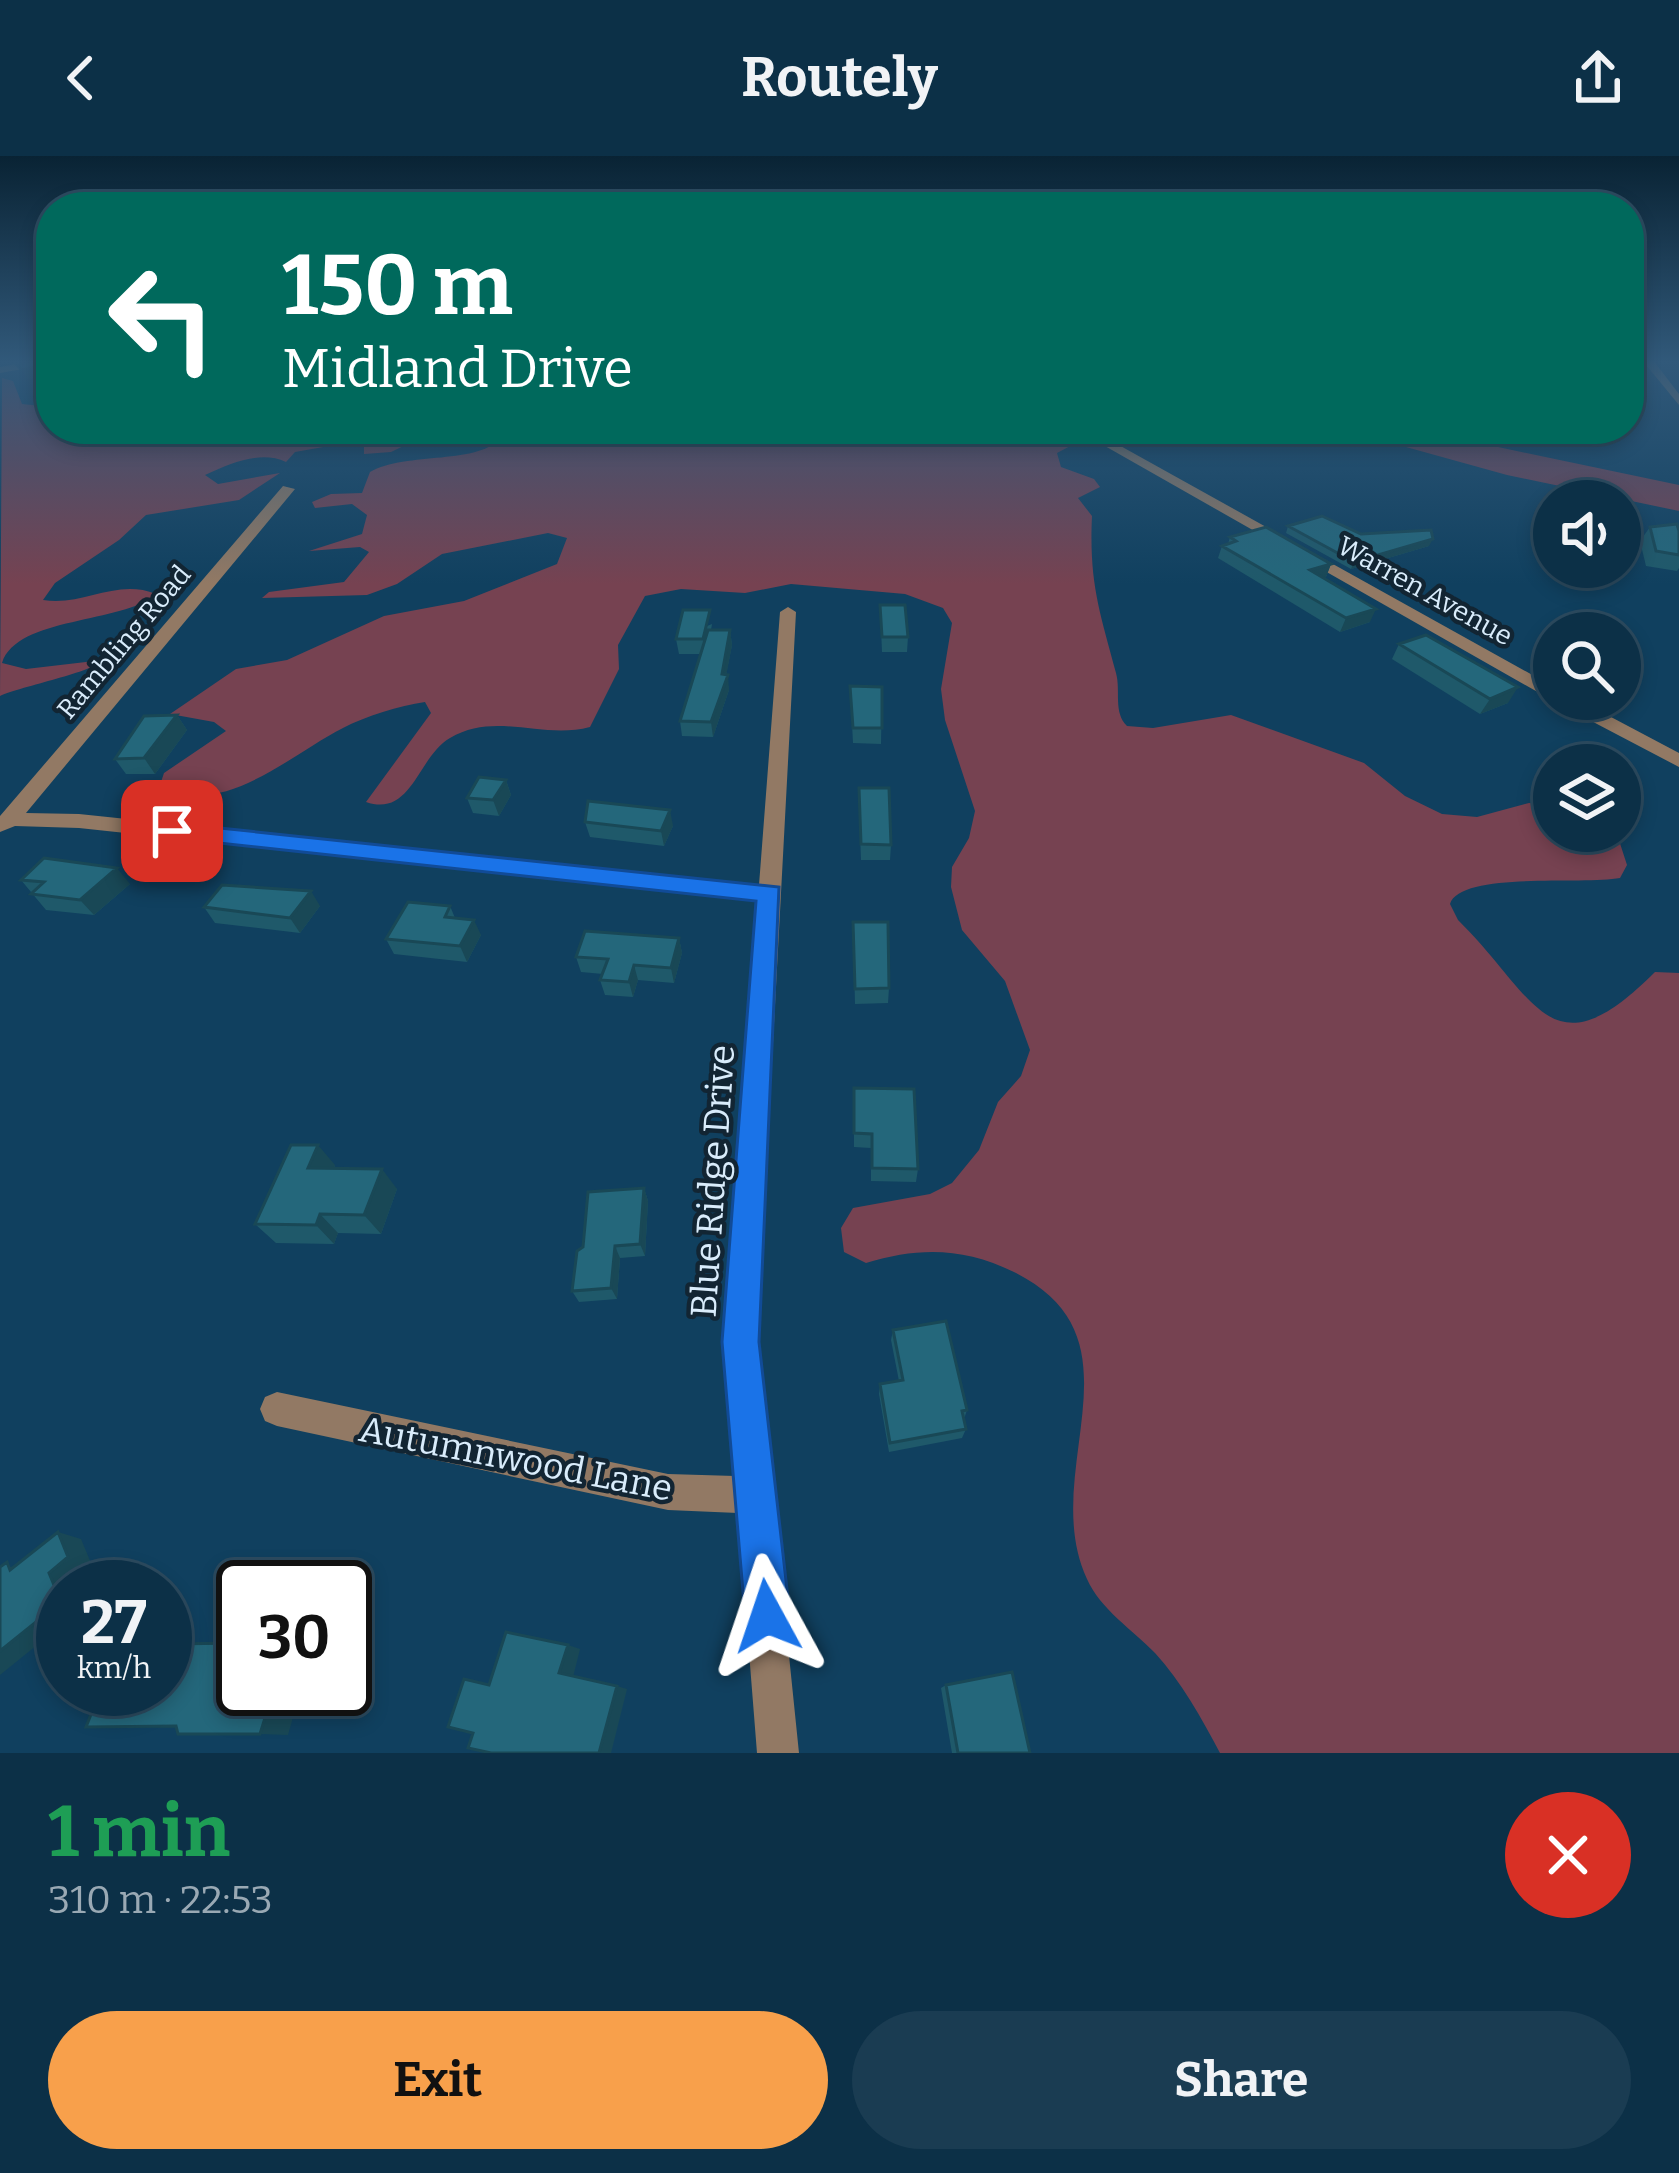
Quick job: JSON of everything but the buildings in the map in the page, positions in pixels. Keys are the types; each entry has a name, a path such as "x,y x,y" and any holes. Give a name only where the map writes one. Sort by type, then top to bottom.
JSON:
{"street":[{"name":"Warren Avenue","path":"1109,444 1533,682"},
{"name":"Rambling Road","path":"5,824 288,489"},
{"name":"Blue Ridge Drive","path":"778,1753 740,1342 788,612"},
{"path":"1602,720 1679,761"},
{"path":"5,824 79,821 770,893"},
{"name":"Autumnwood Lane","path":"277,1409 668,1492 757,1495"}],"shaded area":[{"path":"2,435 36,435 36,444 340,444 295,452 286,462 266,457 225,466 205,475 218,484 280,473 239,500 146,515 119,540 55,583 43,600 71,600 127,589 156,594 141,604 28,637 2,663 26,669 103,660 0,696"},
{"path":"364,444 408,444 391,452 364,454"},
{"path":"493,444 1074,444 1057,453 1061,467 1094,479 1100,487 1078,498 1092,516 1096,595 1116,673 1120,714 1127,726 1153,728 1231,715 1364,763 1405,796 1442,814 1477,817 1533,803 1533,852 1623,852 1627,865 1620,878 1498,883 1459,894 1450,904 1458,920 1528,999 1547,1015 1568,1023 1591,1019 1620,1003 1655,972 1679,973 1679,1753 1220,1753 1174,1676 1108,1610 1087,1579 1075,1538 1074,1495 1084,1371 1076,1334 1055,1301 1016,1273 978,1258 923,1252 866,1263 844,1252 841,1228 853,1208 930,1194 952,1183 979,1150 998,1102 1021,1076 1030,1050 1005,981 962,930 951,887 952,867 969,838 975,811 945,720 941,689 952,623 943,608 905,594 791,584 745,593 681,589 645,596 618,645 619,669 590,727 467,730 439,747 404,794 382,805 366,802 431,713 425,702 352,724 232,789 184,795 159,788 164,773 226,731 214,722 170,714 236,669 287,660 384,616 464,601 557,564 567,538 548,533 442,554 397,584 367,595 262,598 269,592 344,582 369,552 360,547 309,551 362,534 367,515 352,504 315,508 312,502 331,494 362,493 370,472 385,466 478,451"},
{"path":"1395,444 1496,444 1679,485 1679,511 1641,503 1641,480 1533,480"}],"route":[{"path":"172,831 770,893 740,1342 767,1616"}]}
